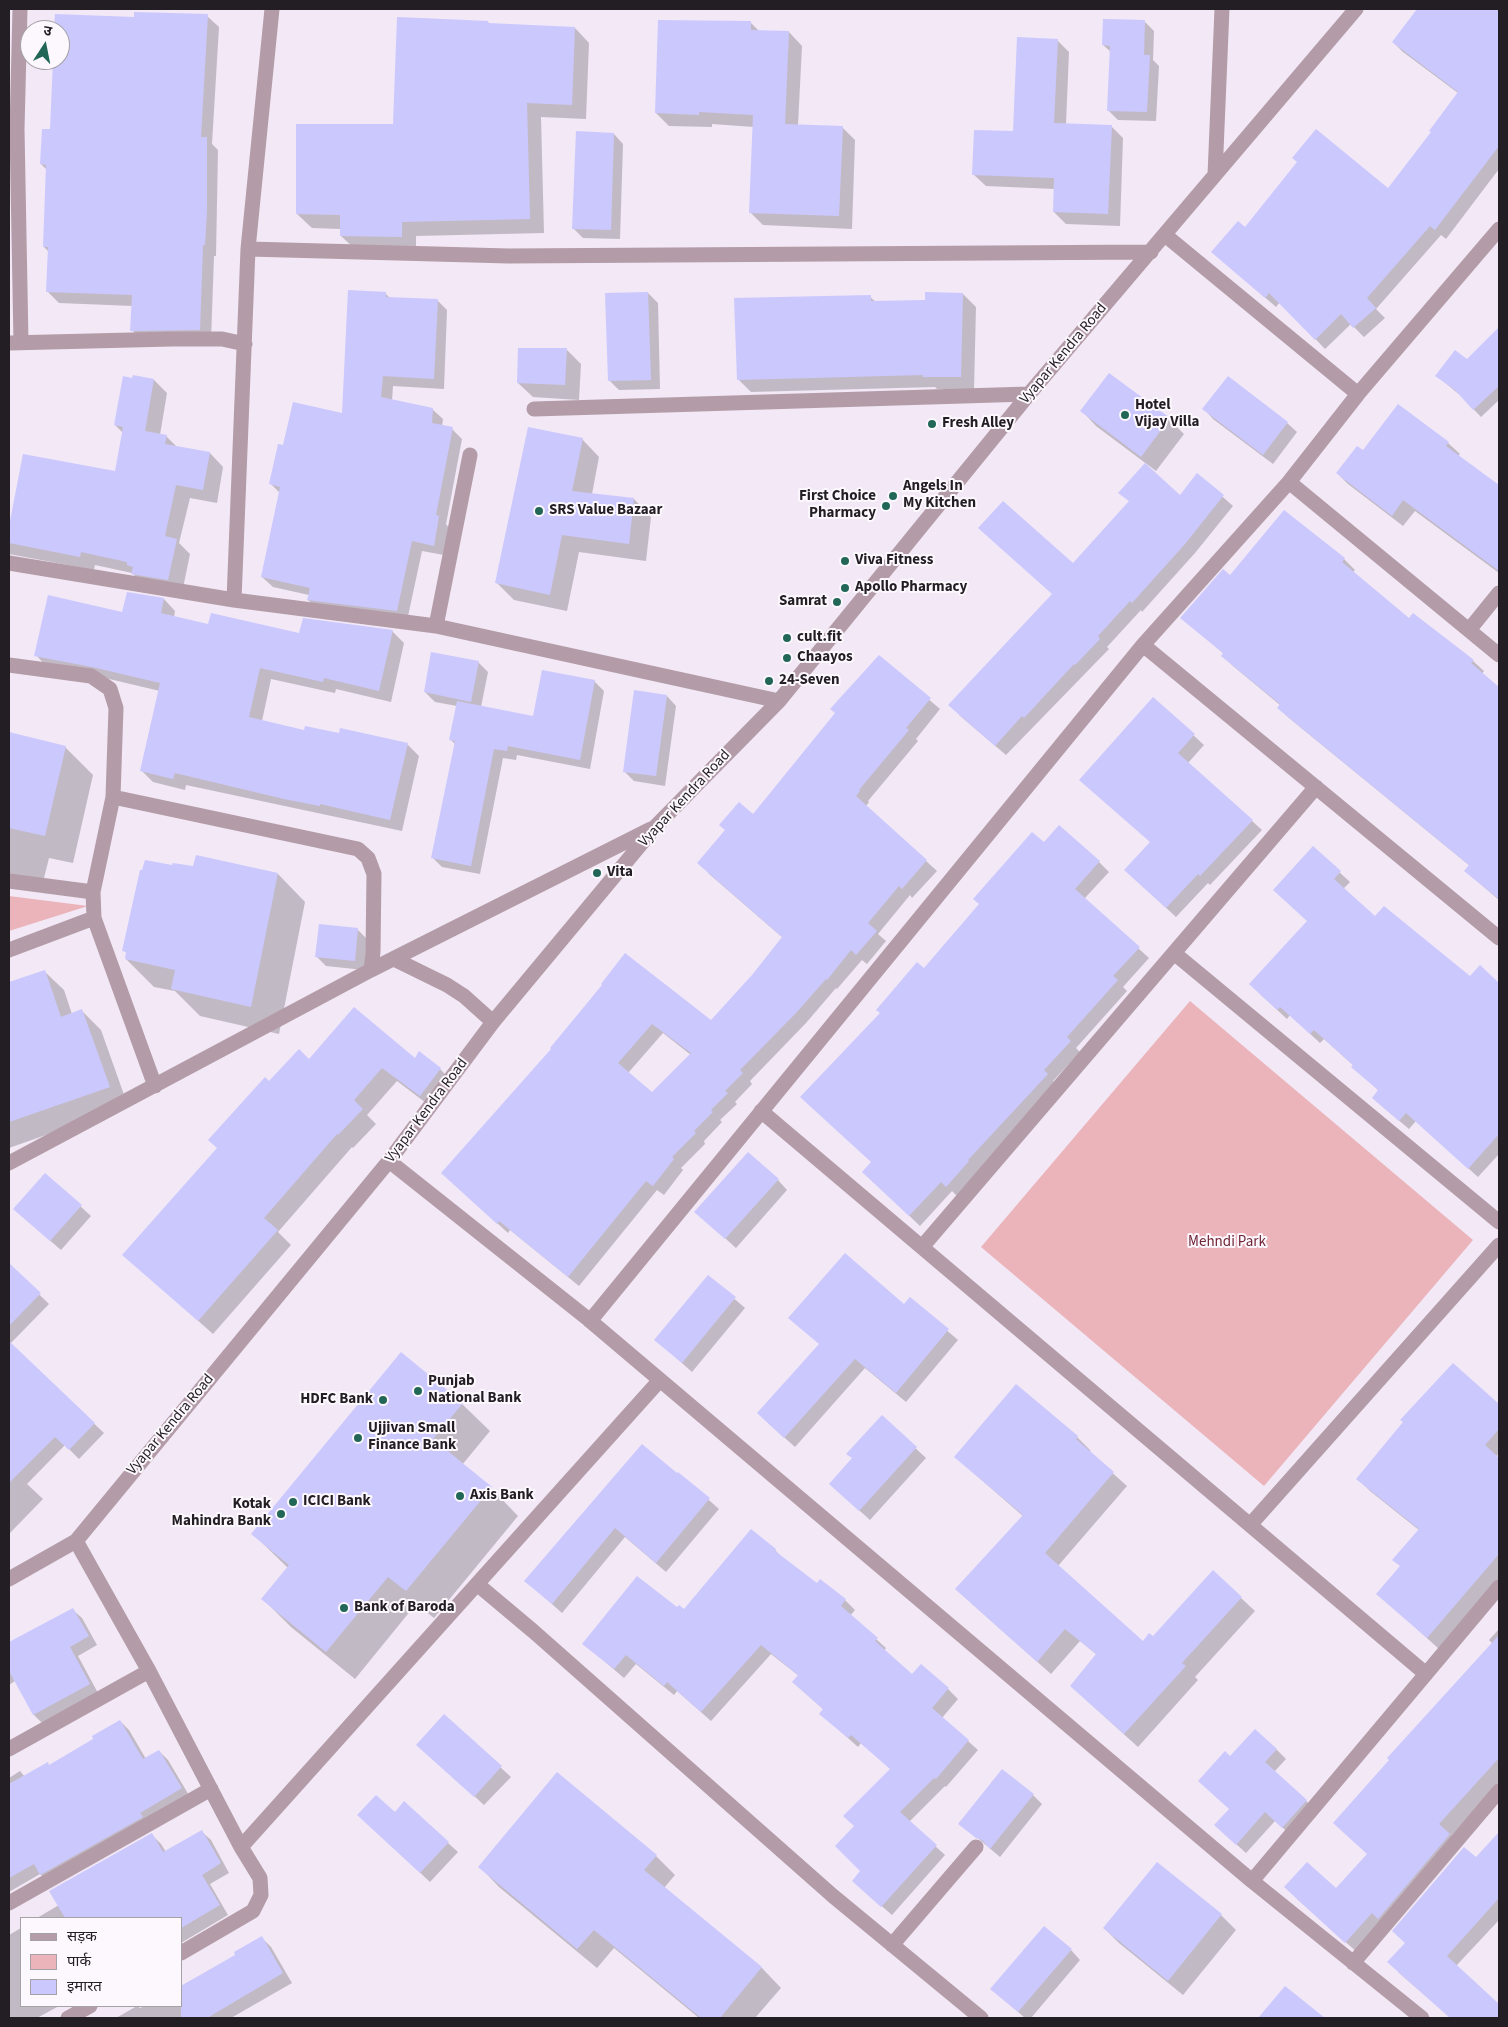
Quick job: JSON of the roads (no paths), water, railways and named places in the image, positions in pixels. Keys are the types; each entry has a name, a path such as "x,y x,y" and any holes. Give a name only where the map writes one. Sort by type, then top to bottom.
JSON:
{"street":[{"path":"20,9 13,129 15,343 222,339 245,344"},
{"path":"234,600 248,249 272,9"},
{"path":"1215,175 1222,9"},
{"name":"Vyapar Kendra Road","path":"9,1579 76,1540 389,1161 492,1022 656,826 779,701 1029,394 1356,9"},
{"path":"590,1321 1143,645 1289,482 1358,394 1499,229"},
{"path":"1165,235 1358,394"},
{"path":"248,249 509,256 1150,252"},
{"path":"534,409 1029,394"},
{"path":"436,626 470,455"},
{"path":"1289,482 1499,656"},
{"path":"9,563 234,600 436,626 779,701"},
{"path":"1469,630 1499,593"},
{"path":"1143,645 1499,938"},
{"path":"9,665 91,676 110,689 116,708 113,797 93,892 94,918 156,1086"},
{"path":"922,1247 1316,787"},
{"path":"113,797 358,849 368,858 374,874 371,970"},
{"path":"9,1163 371,970 656,826"},
{"path":"9,881 93,892"},
{"path":"9,950 94,918"},
{"path":"1174,953 1499,1222"},
{"path":"394,959 447,985 464,996 492,1022"},
{"path":"761,1111 1426,1674"},
{"path":"389,1161 590,1321 1252,1881 1422,2018"},
{"path":"1250,1525 1499,1245"},
{"path":"242,1847 660,1380"},
{"path":"76,1540 260,1878 261,1895 253,1911 182,1952"},
{"path":"477,1584 533,1631 833,1896 981,2018"},
{"path":"1252,1881 1499,1587"},
{"path":"9,1750 149,1671"},
{"path":"9,1903 211,1789"},
{"path":"1353,1963 1499,1791"},
{"path":"892,1945 976,1847"},
{"path":"68,2018 88,2007"}],"place":[{"name":"Hotel Vijay Villa","path":"1125,415"},
{"name":"Fresh Alley","path":"932,424"},
{"name":"Angels In My Kitchen","path":"893,496"},
{"name":"First Choice Pharmacy","path":"886,506"},
{"name":"SRS Value Bazaar","path":"539,511"},
{"name":"Viva Fitness","path":"845,561"},
{"name":"Apollo Pharmacy","path":"845,588"},
{"name":"Samrat","path":"837,602"},
{"name":"cult.fit","path":"787,638"},
{"name":"Chaayos","path":"787,658"},
{"name":"24-Seven","path":"769,681"},
{"name":"Vita","path":"597,873"},
{"name":"Punjab National Bank","path":"418,1391"},
{"name":"HDFC Bank","path":"383,1400"},
{"name":"Ujjivan Small Finance Bank","path":"358,1438"},
{"name":"Axis Bank","path":"460,1496"},
{"name":"ICICI Bank","path":"293,1502"},
{"name":"Kotak Mahindra Bank","path":"281,1514"},
{"name":"Bank of Baroda","path":"344,1608"}],"park label":[{"name":"Mehndi Park","path":"1227,1243"}]}
